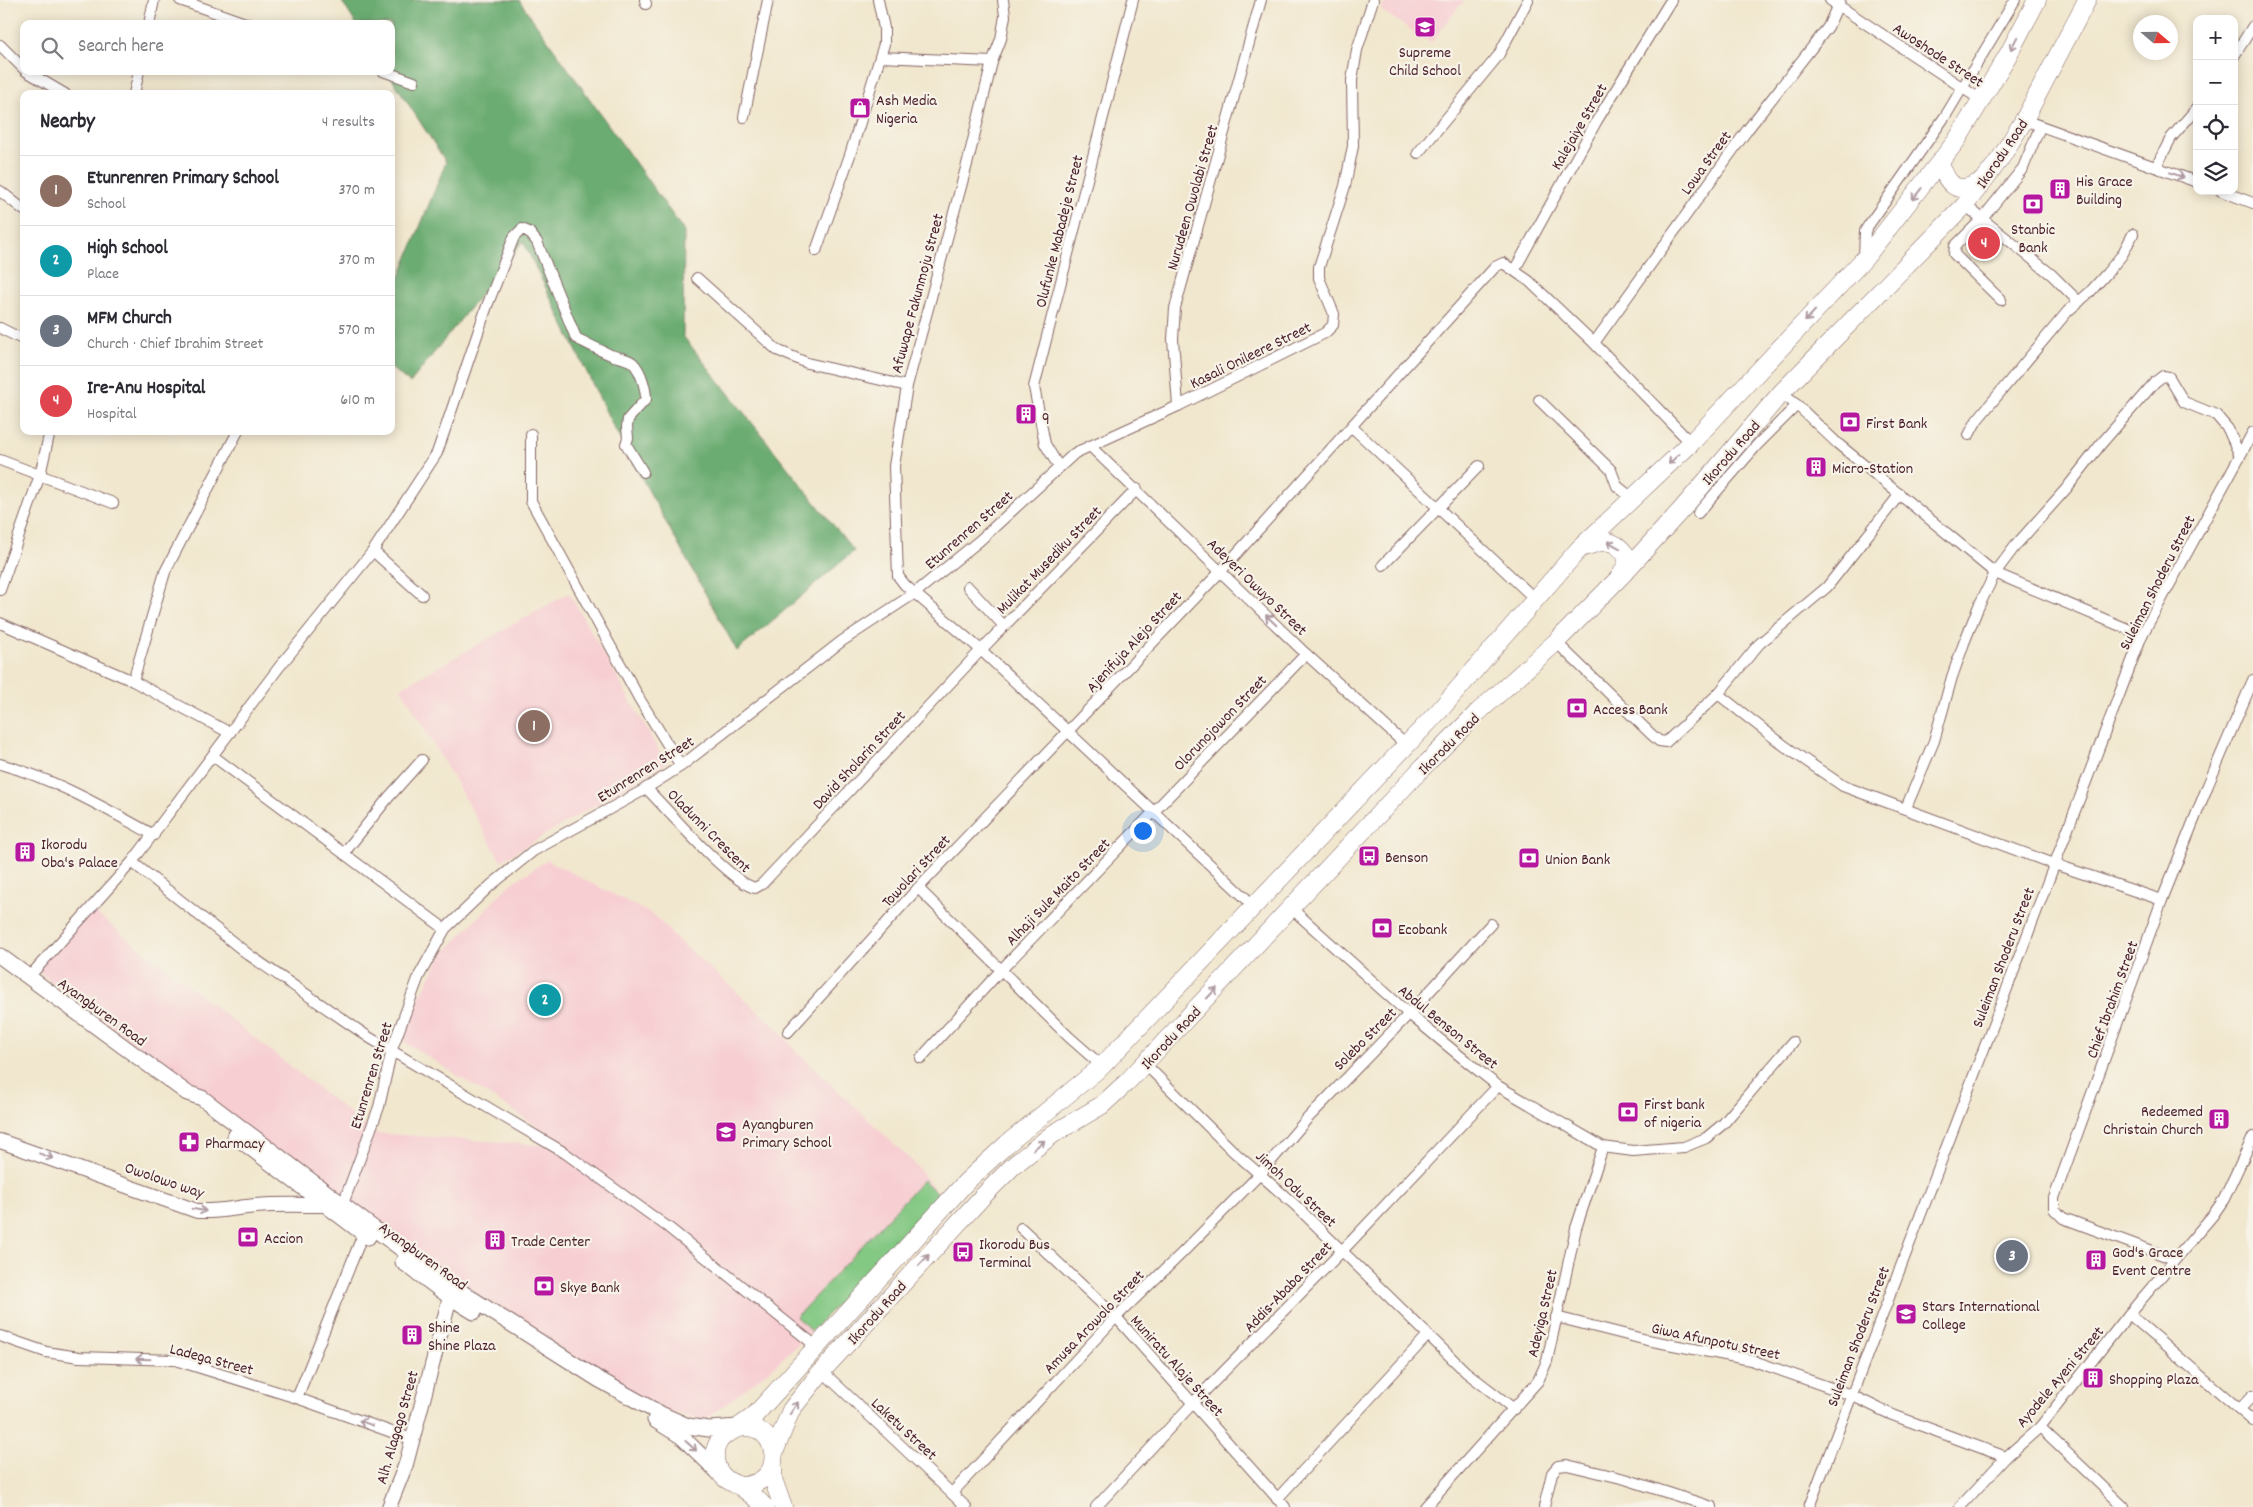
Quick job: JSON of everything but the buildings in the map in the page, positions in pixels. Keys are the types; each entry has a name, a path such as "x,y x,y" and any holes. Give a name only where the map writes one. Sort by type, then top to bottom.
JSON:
{"highway":[{"name":"Ikorodu Road","path":"740,1426 754,1416 966,1182 1007,1144 1102,1066 1439,711 1579,549 1691,443 1864,260 1940,164 1981,100 2037,0"},
{"name":"Ikorodu Road","path":"773,1460 791,1410 822,1371 977,1202 1013,1166 1053,1134 1102,1105 1145,1064 1423,767 1476,714 1556,642 1621,576 1682,509 1781,393 1965,205 2000,159 2024,120 2087,0"},
{"path":"1940,164 1946,180 1956,188 1963,188 1985,179"},
{"path":"1579,549 1607,541 1614,543 1626,555 1627,564 1621,576"},
{"path":"758,1504 740,1486 726,1480 720,1474 715,1460 717,1444 722,1436 740,1426 751,1427 765,1434 771,1443 773,1480 783,1507"},
{"path":"740,1486 750,1486 760,1482 767,1475 773,1460"}],"main road":[{"name":"Ayangburen Road","path":"0,956 187,1093 198,1107 363,1234 450,1297 594,1386 660,1418"},
{"name":"Ayangburen Road","path":"187,1093 202,1098 455,1288 660,1418"},
{"path":"660,1418 709,1430 740,1426"},
{"path":"660,1418 720,1474"}],"street":[{"path":"150,20 154,0"},
{"path":"180,0 237,20"},
{"path":"744,117 768,0"},
{"path":"816,251 847,163 884,44 884,28 878,0"},
{"name":"Afuwape Fakunmoju Street","path":"1003,0 1005,16 1001,39 992,62 970,157 907,386 894,466 895,536 898,576 981,650 1253,905"},
{"name":"Olufunke Mabadeje Street","path":"1060,467 1045,444 1034,388 1133,0"},
{"name":"Nurudeen Owolabi Street","path":"1178,406 1173,339 1175,308 1261,0"},
{"name":"Kasali Onileere Street","path":"1090,446 1178,406 1325,333 1333,325 1334,314 1319,278 1319,267 1345,186 1354,146 1352,80 1357,50 1373,0"},
{"path":"1418,153 1498,56 1528,0"},
{"name":"Kalejaiye Street","path":"1515,270 1596,122 1671,0"},
{"name":"Awoshode Street","path":"1830,0 1839,3 1981,100"},
{"path":"1864,260 1865,231 1963,88 2015,0"},
{"name":"Lowa Street","path":"1594,343 1748,129 1828,27 1839,3"},
{"path":"2238,50 2253,26"},
{"path":"0,45 20,65"},
{"path":"880,57 992,62"},
{"path":"33,75 58,90"},
{"path":"135,90 138,75"},
{"path":"394,75 414,82"},
{"path":"2156,167 2171,138 2193,113"},
{"path":"2024,120 2193,181"},
{"path":"2001,300 1954,254 1955,246 1982,219 2023,168 2040,127"},
{"path":"0,191 20,207"},
{"path":"2232,195 2253,203"},
{"path":"1965,205 2052,276 2079,302"},
{"path":"28,978 154,836 280,666 373,551 437,453 487,306 514,236 522,230 529,232 537,242 576,338 612,355 626,359 634,364 636,368 646,390 646,399 628,418 626,444 642,472"},
{"path":"1969,435 1977,420 2068,311 2090,292 2122,255 2133,234"},
{"name":"Ajenifuja Alejo Street","path":"1068,732 1221,571 1494,267 1503,263 1515,270"},
{"path":"1515,270 1594,343 1691,443"},
{"path":"697,278 777,350 807,363 907,386"},
{"path":"0,328 20,338"},
{"path":"1906,808 1934,741 1964,643 1995,573 2016,545 2066,489 2100,444 2155,382 2166,375 2172,380 2180,398 2184,402 2216,416 2228,429 2240,456"},
{"path":"1781,393 1837,443 1995,573 2142,635"},
{"path":"1539,400 1611,470 1617,486 1632,498"},
{"path":"1698,513 1757,445 1797,406"},
{"path":"1352,427 1535,599"},
{"name":"Suleiman Shoderu Street","path":"1809,1507 1850,1395 2142,635 2253,432"},
{"path":"531,434 531,501 640,700 682,766"},
{"path":"0,590 40,475 49,435"},
{"path":"133,681 165,572 236,435"},
{"name":"Etunrenren Street","path":"343,1204 379,1107 392,1049 419,976 444,929 490,886 533,851 682,766 842,641 915,593 979,542 1075,453 1090,446"},
{"name":"Adeyeri Owuyo Street","path":"1090,446 1137,489 1306,654 1406,746"},
{"path":"0,460 113,503"},
{"path":"1383,565 1479,466"},
{"name":"Mulikat Musediku Street","path":"981,650 1137,489"},
{"path":"1556,642 1659,741 1666,742 1718,694 1759,644 1827,587 1900,494"},
{"path":"373,551 422,595"},
{"path":"968,587 1004,626"},
{"path":"0,623 133,681 230,733"},
{"name":"David Sholarin Street","path":"755,888 762,884 981,650"},
{"name":"Olorunojowon Street","path":"1154,811 1306,654"},
{"name":"Chief Ibrahim Street","path":"2174,1259 2062,1218 2054,1209 2054,1198 2121,1019 2162,900 2253,680"},
{"path":"1718,694 1786,748 1843,786 2054,864 2162,900"},
{"name":"Towolari Street","path":"788,1032 918,888 1068,732"},
{"path":"213,756 444,929"},
{"path":"344,854 388,798 422,760"},
{"path":"0,764 32,772 80,795 154,836"},
{"name":"Oladunni Crescent","path":"646,788 729,874 746,886 755,888"},
{"name":"Alhaji Sule Maito Street","path":"921,1058 1154,811"},
{"path":"132,862 249,955 370,1038 392,1049 565,1153 715,1264 816,1346"},
{"path":"918,888 1102,1066"},
{"name":"Abdul Benson Street","path":"1291,908 1409,1014 1498,1086 1602,1147"},
{"name":"Solebo Street","path":"1260,1174 1307,1119 1367,1054 1409,1014 1491,924"},
{"path":"1602,1147 1633,1152 1684,1147 1706,1138 1723,1124 1793,1042"},
{"name":"Jimoh Odu Street","path":"1145,1064 1207,1126 1342,1251 1466,1372 1514,1409"},
{"name":"Addis-Ababa Street","path":"1096,1507 1498,1086"},
{"name":"Ayodele Ayeni Street","path":"1960,1507 2006,1457 2040,1427 2129,1314 2213,1215 2224,1199 2253,1138"},
{"name":"Owolowo way","path":"0,1141 197,1211 220,1212 254,1206 283,1204 325,1205"},
{"name":"Adeyiga Street","path":"1425,1507 1538,1381 1544,1368 1576,1228 1602,1147"},
{"name":"Amusa Arowolo Street","path":"952,1493 1116,1317 1260,1174"},
{"name":"Muniratu Alaje Street","path":"1021,1228 1116,1317 1285,1507"},
{"path":"297,1398 363,1234"},
{"name":"Alh. Alagago Street","path":"389,1507 406,1464 450,1297"},
{"path":"2129,1314 2253,1421"},
{"name":"Giwa Afunpotu Street","path":"1556,1317 1647,1340 1752,1360 1850,1395 1890,1414 2006,1457"},
{"path":"1277,1499 1428,1335"},
{"name":"Ladega Street","path":"0,1336 46,1352 79,1357 175,1360 297,1398 412,1439"},
{"name":"Laketu Street","path":"822,1371 966,1507"},
{"path":"2240,1409 2253,1395"},
{"path":"2040,1427 2124,1507"},
{"path":"1544,1507 1552,1473 1558,1466 1567,1466 1625,1479 1699,1505 1712,1507"}],"shaded area":[{"name":"Supreme Child School","path":"1385,0 1464,0 1431,43 1381,10"},
{"path":"569,593 666,763 501,861 401,688"},
{"path":"547,860 655,916 679,941 776,1027 795,1050 914,1163 939,1195 812,1331 771,1369 705,1420 666,1411 615,1384 397,1244 31,966 84,904 375,1133 570,1147 403,1041 420,996 441,956 509,885"}],"green space":[{"path":"341,0 519,0 684,231 683,336 854,551 737,651 613,426 523,241 410,383 395,371 395,289 446,162 390,75 395,75 395,20 354,20"},
{"path":"923,1180 939,1195 812,1331 796,1317"}],"place":[{"name":"Supreme Child School","path":"1425,27"},
{"name":"Ash Media Nigeria","path":"860,108"},
{"name":"His Grace Building","path":"2060,189"},
{"name":"Stanbic Bank","path":"2033,204"},
{"name":"Ire-Anu Hospital","path":"1984,243"},
{"name":"q","path":"1026,414"},
{"name":"First Bank","path":"1850,422"},
{"name":"Micro-Station","path":"1816,467"},
{"name":"Access Bank","path":"1577,708"},
{"name":"Etunrenren Primary School","path":"534,726"},
{"name":"Ikorodu Oba's Palace","path":"25,852"},
{"name":"Benson","path":"1369,856"},
{"name":"Union Bank","path":"1529,858"},
{"name":"Ecobank","path":"1382,928"},
{"name":"High School","path":"545,1000"},
{"name":"First bank of nigeria","path":"1628,1112"},
{"name":"Redeemed Christain Church","path":"2219,1119"},
{"name":"Ayangburen Primary School","path":"726,1132"},
{"name":"Pharmacy","path":"189,1142"},
{"name":"Accion","path":"248,1237"},
{"name":"Trade Center","path":"495,1240"},
{"name":"Ikorodu Bus Terminal","path":"963,1252"},
{"name":"MFM Church","path":"2012,1256"},
{"name":"God's Grace Event Centre","path":"2096,1260"},
{"name":"Skye Bank","path":"544,1286"},
{"name":"Stars International College","path":"1906,1314"},
{"name":"Shine Shine Plaza","path":"412,1335"},
{"name":"Shopping Plaza","path":"2093,1378"}]}
